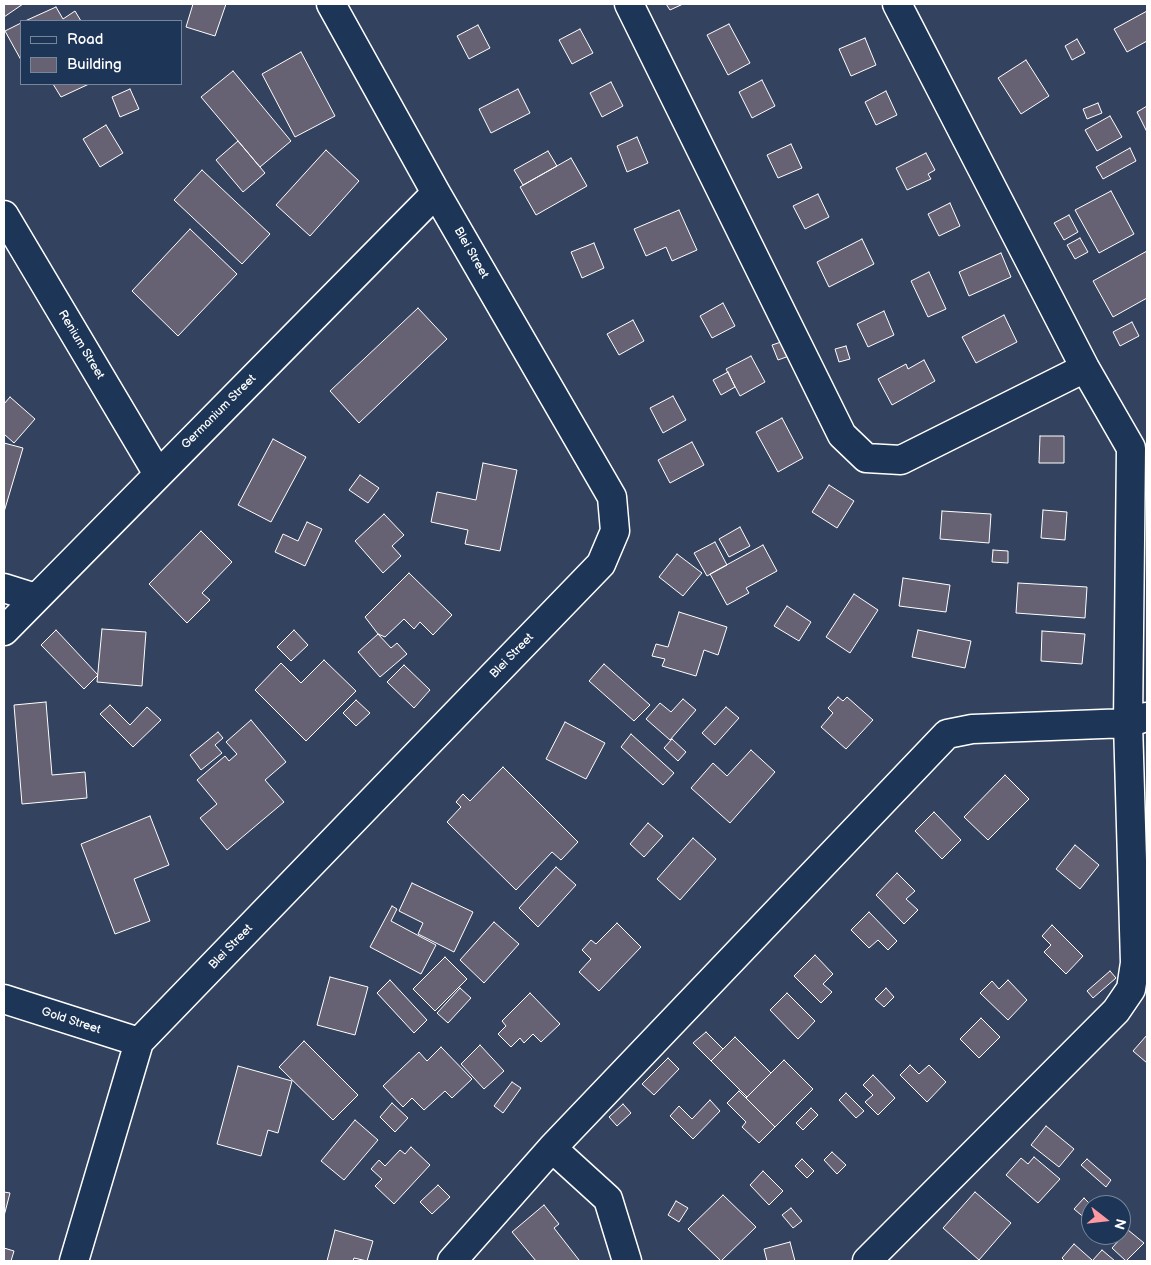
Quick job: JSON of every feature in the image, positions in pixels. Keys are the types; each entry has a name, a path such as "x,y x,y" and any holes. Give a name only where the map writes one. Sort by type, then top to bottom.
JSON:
{"street":[{"name":"Blei Street","path":"74,1261 139,1042 601,564 615,531 612,498 436,193 332,4"},
{"path":"629,4 842,435 866,458 901,460 1084,368"},
{"path":"867,1261 1116,1010 1131,989 1135,963 1138,594 1131,448 1084,368 897,4"},
{"name":"Germanium Street","path":"4,631 436,193"},
{"name":"Renium Street","path":"4,215 158,474"},
{"path":"4,588 36,598"},
{"path":"452,1261 552,1148 947,734 972,729 1138,720"},
{"name":"Gold Street","path":"4,999 139,1042"},
{"path":"552,1148 608,1199 627,1261"}],"building":[{"path":"4,4 23,4 4,17"},
{"path":"193,4 226,4 215,36 186,27"},
{"path":"666,4 683,4 670,10"},
{"path":"56,7 63,19 75,11 80,20 27,20"},
{"path":"1147,11 1147,41 1127,52 1114,29"},
{"path":"20,24 20,58 5,31"},
{"path":"729,24 750,63 728,75 707,35"},
{"path":"478,25 490,48 469,59 457,36"},
{"path":"580,29 593,53 572,64 559,40"},
{"path":"865,38 876,65 851,76 839,49"},
{"path":"1077,39 1085,53 1072,60 1065,46"},
{"path":"301,52 335,116 295,137 262,74"},
{"path":"1026,60 1049,96 1021,114 998,78"},
{"path":"233,71 291,141 260,167 201,97"},
{"path":"762,80 775,106 752,118 739,92"},
{"path":"611,82 623,106 602,117 590,93"},
{"path":"54,85 87,85 61,97"},
{"path":"130,89 139,109 120,117 112,97"},
{"path":"518,89 530,113 491,133 479,109"},
{"path":"886,91 897,115 876,125 865,102"},
{"path":"1098,103 1102,113 1087,119 1083,109"},
{"path":"1147,106 1147,132 1137,112"},
{"path":"1110,116 1122,137 1097,151 1085,130"},
{"path":"106,125 123,153 100,167 83,139"},
{"path":"637,137 648,163 627,172 617,146"},
{"path":"238,141 265,173 243,192 216,160"},
{"path":"791,144 802,168 778,178 767,155"},
{"path":"1130,148 1136,161 1103,179 1096,167"},
{"path":"326,150 359,181 310,236 276,205"},
{"path":"548,151 557,166 523,185 514,170"},
{"path":"926,153 935,170 928,174 931,179 907,190 896,168"},
{"path":"571,158 587,186 536,215 520,187"},
{"path":"202,170 270,234 242,264 174,200"},
{"path":"1111,191 1134,234 1099,253 1075,210"},
{"path":"818,194 829,217 805,229 793,206"},
{"path":"950,203 960,226 939,236 928,214"},
{"path":"679,210 697,250 672,261 666,247 646,256 634,229"},
{"path":"1069,215 1078,232 1064,240 1054,223"},
{"path":"190,229 237,274 178,336 132,291"},
{"path":"1080,238 1088,252 1075,259 1067,245"},
{"path":"862,239 874,264 829,287 817,262"},
{"path":"594,243 604,268 582,278 571,252"},
{"path":"1147,251 1147,298 1113,317 1093,281"},
{"path":"1001,253 1011,277 969,296 959,272"},
{"path":"929,272 946,309 928,317 911,281"},
{"path":"723,303 735,326 712,338 700,316"},
{"path":"418,308 447,339 359,423 330,391"},
{"path":"884,311 894,335 868,347 857,324"},
{"path":"1004,315 1017,342 976,363 962,337"},
{"path":"633,320 644,341 619,355 607,334"},
{"path":"1132,322 1139,336 1120,346 1113,332"},
{"path":"784,341 789,356 778,360 772,345"},
{"path":"846,346 850,359 839,362 835,349"},
{"path":"751,356 765,382 740,396 726,369"},
{"path":"924,360 935,381 892,405 878,379 906,364 908,369"},
{"path":"728,372 735,387 721,395 713,380"},
{"path":"673,396 686,420 663,433 650,408"},
{"path":"10,397 35,419 14,443 4,434 4,404"},
{"path":"782,418 803,458 778,472 756,432"},
{"path":"1040,436 1064,436 1064,463 1039,463"},
{"path":"273,439 306,457 271,522 238,505"},
{"path":"692,442 704,465 670,483 658,460"},
{"path":"4,443 23,448 4,512"},
{"path":"483,463 517,470 500,551 465,544 468,530 431,522 437,492 476,500"},
{"path":"360,475 379,488 368,503 349,490"},
{"path":"829,485 854,501 837,528 812,512"},
{"path":"1043,510 1067,512 1065,540 1041,538"},
{"path":"942,511 991,514 989,543 940,539"},
{"path":"384,514 404,535 392,546 401,556 383,573 355,541"},
{"path":"307,522 322,529 305,566 275,552 283,534 298,541"},
{"path":"740,527 750,546 729,557 719,539"},
{"path":"201,531 232,562 202,593 210,600 187,623 149,584"},
{"path":"715,542 727,565 707,576 694,553"},
{"path":"763,545 777,571 746,588 749,593 727,605 710,574"},
{"path":"993,550 1008,551 1008,563 992,562"},
{"path":"677,554 702,573 683,596 659,577"},
{"path":"409,573 452,615 433,635 420,622 414,629 404,619 385,637 378,634 365,617"},
{"path":"903,578 950,585 946,612 899,606"},
{"path":"1018,583 1087,587 1085,618 1016,613"},
{"path":"854,594 878,610 850,653 826,637"},
{"path":"787,606 811,622 799,641 774,626"},
{"path":"679,612 727,627 718,655 704,650 696,676 662,666 665,659 652,656 656,644 668,647"},
{"path":"102,629 146,632 142,686 97,682"},
{"path":"56,630 98,675 84,689 41,645"},
{"path":"294,630 308,645 291,661 277,647"},
{"path":"918,630 971,641 965,668 912,657"},
{"path":"1042,631 1085,634 1082,664 1041,661"},
{"path":"378,634 391,648 397,643 407,654 380,677 358,652"},
{"path":"324,660 356,691 306,741 255,690 281,663 301,683"},
{"path":"604,664 650,705 634,721 589,681"},
{"path":"404,665 430,690 414,708 387,682"},
{"path":"838,697 843,701 847,697 873,720 846,749 821,727 833,713 828,708"},
{"path":"683,699 696,710 670,740 646,719 660,703 671,712"},
{"path":"356,700 370,713 356,726 343,713"},
{"path":"46,702 52,775 85,772 87,798 22,804 14,705"},
{"path":"110,705 130,725 147,707 161,720 133,747 100,714"},
{"path":"726,707 739,718 715,745 702,733"},
{"path":"251,720 286,762 265,780 284,802 227,850 200,818 217,804 197,780 225,756 229,761 237,754 226,742"},
{"path":"565,722 605,743 586,779 546,759"},
{"path":"218,732 223,738 215,745 222,753 201,770 190,755"},
{"path":"631,734 674,773 663,785 621,747"},
{"path":"672,739 686,752 678,761 664,748"},
{"path":"751,750 775,772 730,823 691,788 713,763 727,776"},
{"path":"503,767 578,842 561,860 552,852 516,890 447,822 461,807 456,802 463,794 470,801"},
{"path":"1005,775 1029,799 988,840 964,817"},
{"path":"934,812 961,840 942,859 915,831"},
{"path":"150,816 169,865 134,879 150,921 115,934 81,844"},
{"path":"648,823 663,836 644,857 630,844"},
{"path":"693,838 716,859 680,900 657,879"},
{"path":"1075,845 1099,865 1080,889 1056,869"},
{"path":"556,867 576,885 538,927 519,908"},
{"path":"897,873 915,891 906,899 918,910 904,924 876,895"},
{"path":"412,883 473,912 454,952 418,934 423,923 399,911"},
{"path":"392,906 397,909 391,921 436,945 421,974 370,947"},
{"path":"869,912 897,941 888,950 878,940 869,948 851,930"},
{"path":"494,922 519,944 484,983 460,960"},
{"path":"617,923 641,947 599,991 579,972 591,959 582,950 591,940 596,944"},
{"path":"1052,925 1083,956 1066,974 1044,952 1051,945 1042,936"},
{"path":"815,955 833,974 823,984 832,992 821,1003 794,976"},
{"path":"445,957 467,979 435,1011 413,989"},
{"path":"1110,971 1116,978 1093,998 1087,991"},
{"path":"330,977 368,987 355,1035 317,1025"},
{"path":"390,980 427,1020 414,1033 377,993"},
{"path":"1008,980 1027,1000 1008,1020 980,993 992,981 999,989"},
{"path":"460,988 471,998 448,1023 437,1013"},
{"path":"886,988 894,997 884,1007 875,999"},
{"path":"530,993 560,1024 541,1042 533,1034 524,1043 520,1038 511,1047 498,1034 506,1026 502,1021"},
{"path":"787,993 815,1021 798,1039 770,1010"},
{"path":"981,1018 1000,1037 979,1058 960,1039"},
{"path":"706,1032 723,1049 711,1061 693,1043"},
{"path":"1147,1035 1147,1063 1133,1051"},
{"path":"735,1037 771,1073 747,1097 711,1061"},
{"path":"304,1041 358,1095 333,1120 279,1067"},
{"path":"480,1045 504,1071 484,1089 461,1064"},
{"path":"441,1047 472,1079 452,1098 445,1091 424,1110 412,1098 403,1107 383,1086 419,1052 427,1061"},
{"path":"668,1058 679,1069 654,1095 642,1084"},
{"path":"784,1060 813,1089 775,1127 746,1098"},
{"path":"910,1065 919,1074 929,1065 946,1082 927,1102 900,1075"},
{"path":"238,1066 292,1081 278,1133 268,1130 261,1156 217,1144"},
{"path":"873,1075 895,1098 878,1115 865,1102 873,1095 863,1085"},
{"path":"512,1082 521,1088 503,1113 494,1106"},
{"path":"739,1091 775,1127 759,1143 742,1127 746,1122 727,1103"},
{"path":"846,1093 864,1111 856,1118 839,1100"},
{"path":"710,1100 720,1111 693,1139 670,1116 679,1106 692,1119"},
{"path":"392,1103 408,1118 395,1132 380,1117"},
{"path":"623,1104 631,1113 617,1126 609,1117"},
{"path":"811,1108 818,1115 803,1130 796,1123"},
{"path":"355,1120 378,1140 344,1180 321,1161"},
{"path":"1046,1126 1074,1149 1059,1167 1031,1145"},
{"path":"411,1147 430,1165 394,1204 375,1186 382,1179 371,1169 379,1160 385,1166 400,1150 405,1154"},
{"path":"832,1152 846,1165 837,1174 824,1160"},
{"path":"1034,1157 1060,1179 1038,1203 1006,1175 1021,1158 1028,1164"},
{"path":"802,1159 814,1171 807,1178 795,1166"},
{"path":"1087,1159 1111,1180 1106,1187 1081,1165"},
{"path":"763,1171 783,1191 769,1205 750,1185"},
{"path":"438,1185 450,1197 432,1214 420,1202"},
{"path":"4,1192 10,1193 4,1216"},
{"path":"975,1192 1011,1223 979,1260 943,1228"},
{"path":"723,1195 756,1227 721,1261 688,1229"},
{"path":"676,1201 688,1208 679,1222 668,1215"},
{"path":"1081,1201 1081,1215 1074,1209"},
{"path":"544,1205 559,1224 554,1228 579,1260 536,1261 512,1232"},
{"path":"791,1208 802,1221 793,1228 782,1215"},
{"path":"335,1230 373,1241 367,1261 354,1258 353,1261 327,1261"},
{"path":"1131,1232 1144,1243 1126,1261 1112,1248 1115,1245 1131,1245"},
{"path":"790,1242 795,1261 767,1261 764,1249"},
{"path":"1074,1244 1092,1261 1065,1261 1062,1258"},
{"path":"4,1248 14,1251 11,1261 4,1261"},
{"path":"1102,1250 1115,1261 1092,1261"}]}
